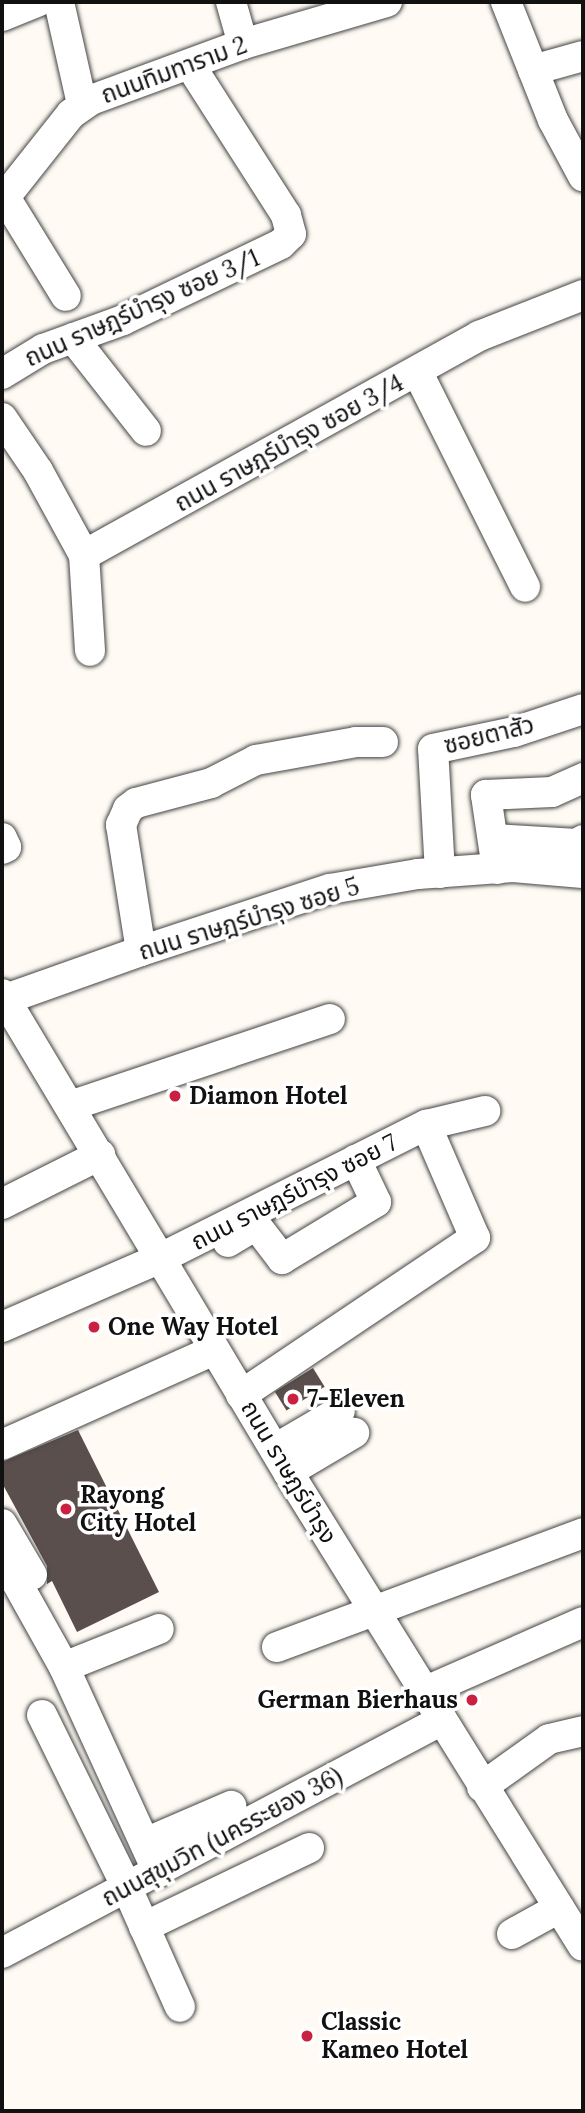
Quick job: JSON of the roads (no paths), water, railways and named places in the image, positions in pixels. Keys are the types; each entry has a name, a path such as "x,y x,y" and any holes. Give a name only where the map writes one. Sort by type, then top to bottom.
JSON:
{"street":[{"path":"2,16 37,2"},
{"path":"58,2 82,104"},
{"path":"231,2 243,44"},
{"name":"ถนนทิมทาราม 2","path":"3,199 66,119 82,104 243,44 387,2"},
{"path":"506,2 553,120 583,176"},
{"path":"533,70 583,56"},
{"name":"ถนน ราษฎร์บำรุง ซอย 3/1","path":"2,374 35,353 123,320 281,244 291,234 286,215 190,65"},
{"path":"3,199 66,296"},
{"name":"ถนน ราษฎร์บำรุง ซอย 3/4","path":"84,555 418,373 479,336 583,295"},
{"path":"73,338 146,431"},
{"path":"418,373 525,587"},
{"path":"2,418 38,471 84,555 90,651"},
{"name":"ซอยตาสัว","path":"440,873 433,749 514,732 583,709"},
{"path":"141,951 121,825 128,809 136,803 211,783 256,760 356,742 383,742"},
{"path":"497,869 486,795 552,792 583,778"},
{"path":"2,838 6,847 2,849"},
{"path":"493,839 577,844 583,841"},
{"name":"ถนน ราษฎร์บำรุง ซอย 5","path":"4,996 330,889 440,873 497,869 583,873"},
{"name":"ถนน ราษฎร์บำรุง","path":"4,996 281,1461 583,1946"},
{"path":"70,1105 330,1019"},
{"name":"ถนน ราษฎร์บำรุง ซอย 7","path":"165,1267 356,1160 426,1125 485,1111"},
{"name":"ถนน ราษฎร์บำรุง ซอย 7","path":"241,1395 475,1238 426,1125"},
{"path":"2,1203 100,1154"},
{"path":"2,1327 165,1267 256,1225 282,1259 376,1202 356,1160"},
{"path":"2,1445 214,1350"},
{"path":"281,1461 347,1422"},
{"path":"2,1524 71,1664 158,1871"},
{"path":"277,1647 583,1533"},
{"path":"2,1556 71,1664"},
{"path":"426,1690 583,1622"},
{"path":"71,1664 159,1629"},
{"path":"42,1716 127,1888 180,2007"},
{"name":"ถนนสุขุมวิท (นครระยอง 36)","path":"4,1945 127,1888 442,1720"},
{"path":"482,1787 549,1739 583,1731"},
{"path":"145,1843 231,1805"},
{"path":"144,1927 309,1848"},
{"path":"513,1934 559,1908"}],"place":[{"name":"Diamon Hotel","path":"175,1096"},
{"name":"One Way Hotel","path":"94,1327"},
{"name":"7-Eleven","path":"293,1399"},
{"name":"Rayong City Hotel","path":"66,1509"},
{"name":"German Bierhaus","path":"472,1700"},
{"name":"Classic Kameo Hotel","path":"307,2036"}]}
